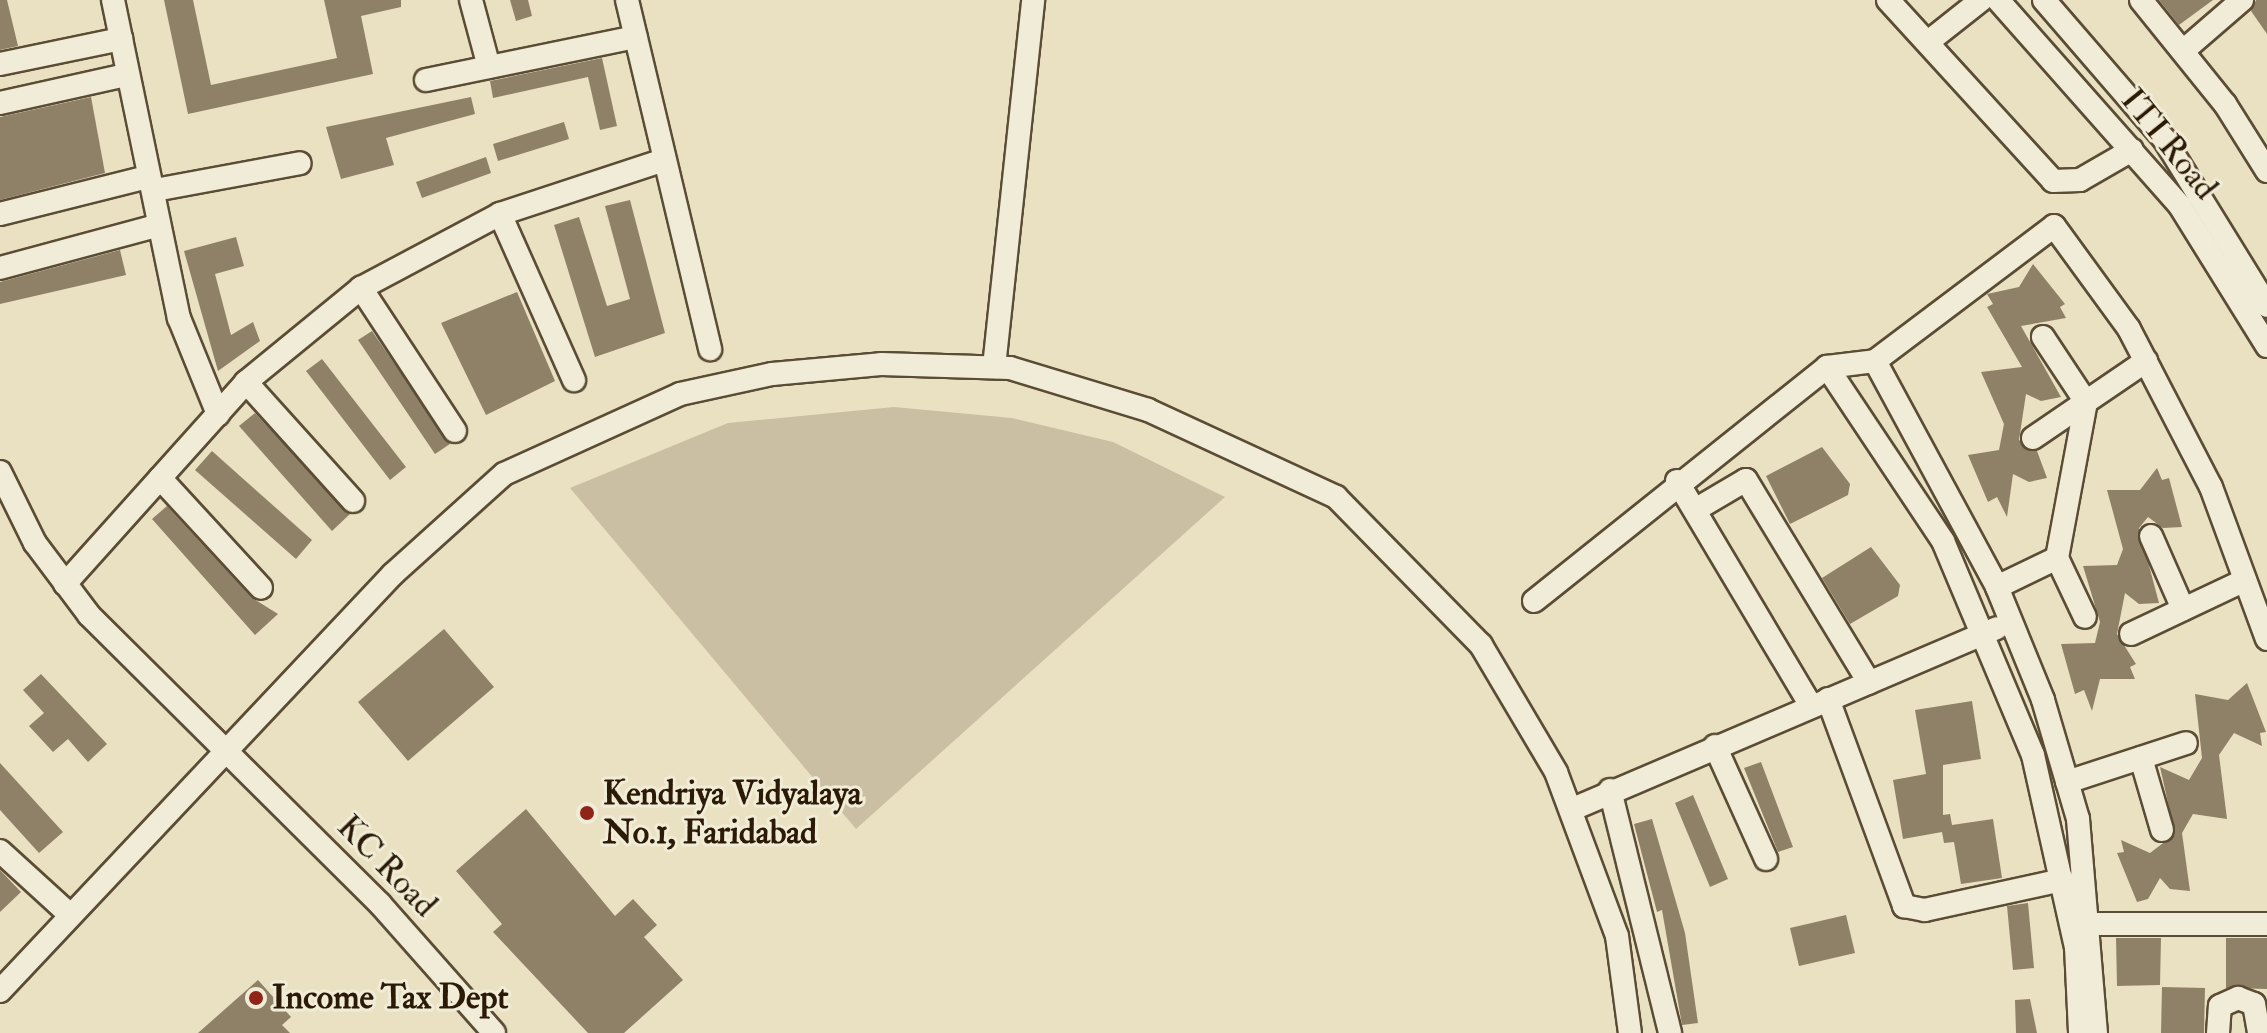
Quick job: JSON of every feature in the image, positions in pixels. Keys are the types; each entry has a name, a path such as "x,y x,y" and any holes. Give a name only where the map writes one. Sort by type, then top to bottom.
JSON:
{"street":[{"path":"113,0 126,75 179,318 218,414"},
{"path":"471,0 489,67"},
{"path":"627,0 710,349"},
{"path":"994,367 1033,0"},
{"path":"1888,0 2053,181 2080,180 2132,150"},
{"path":"1928,42 1981,0"},
{"name":"ITI Road","path":"1998,0 2180,206 2267,346"},
{"name":"ITI Road","path":"2044,0 2164,139 2267,306"},
{"path":"2141,0 2183,51 2267,171"},
{"path":"2183,51 2242,0"},
{"path":"426,80 636,37"},
{"path":"0,64 121,39"},
{"path":"0,103 126,75"},
{"path":"65,584 246,382 361,288 500,214 664,160"},
{"path":"0,214 151,183 300,163"},
{"path":"500,214 574,380"},
{"path":"0,268 159,225"},
{"path":"1534,601 1677,481 1827,367 1875,361 2054,226 2146,361 2211,487 2267,639"},
{"path":"361,288 455,431"},
{"path":"2043,337 2086,402 2057,558 2085,617"},
{"path":"1875,361 1997,587 2067,782 2091,924 2096,1033"},
{"path":"2033,438 2146,361"},
{"path":"0,991 69,914 393,574 504,474 594,429 711,388 881,364 994,367 1148,410 1336,497 1481,645 1575,808 1617,936 1630,1033"},
{"path":"1827,367 1943,541 2033,755 2063,880 2080,1033"},
{"path":"246,382 353,501"},
{"name":"KC Road","path":"0,472 65,584 226,752 380,904 494,1033"},
{"path":"160,478 261,588"},
{"path":"1695,510 1746,480 1869,682"},
{"path":"1677,481 1820,702 1904,906 1925,910 2063,880"},
{"path":"2151,536 2183,609"},
{"path":"1997,587 2057,558"},
{"path":"2131,634 2245,580"},
{"path":"1575,808 1610,790 2011,622"},
{"path":"2067,782 2186,743"},
{"path":"1715,746 1766,859"},
{"path":"2141,758 2162,830"},
{"path":"1610,790 1670,1033"},
{"path":"0,851 69,914"},
{"path":"2091,924 2267,924"},
{"path":"2218,1033 2220,1006 2238,998 2254,1004 2259,1033"}],"shaded area":[{"path":"894,407 1012,418 1113,442 1225,497 856,829 570,488 728,423"}],"building":[{"path":"0,0 7,0 18,46 0,50"},
{"path":"164,0 193,0 211,85 337,58 324,0 401,0 401,7 361,16 373,74 188,114"},
{"path":"510,0 528,0 532,16 516,21"},
{"path":"2159,0 2213,0 2179,25"},
{"path":"2256,0 2267,0 2267,34 2251,11"},
{"path":"602,58 617,126 600,130 588,77 493,98 490,81"},
{"path":"91,97 105,173 0,200 0,117"},
{"path":"471,97 475,114 386,138 394,165 341,179 326,127"},
{"path":"564,122 569,139 498,161 493,144"},
{"path":"486,157 491,173 422,198 416,182"},
{"path":"630,200 665,333 595,357 554,225 579,217 607,306 630,299 605,206"},
{"path":"236,237 244,266 215,274 231,335 253,322 260,341 218,371 184,251"},
{"path":"120,250 126,275 0,304 0,282"},
{"path":"2033,264 2065,304 2060,307 2066,318 2021,326 2061,397 2041,401 2026,394 2019,440 2037,451 2047,478 2029,482 2013,474 2007,517 1997,497 1988,502 1968,455 1999,450 2004,424 1981,372 2022,367 1987,307 1993,304 1987,294 2019,287"},
{"path":"517,292 555,381 486,415 441,323"},
{"path":"372,331 450,444 435,454 358,340"},
{"path":"322,359 406,467 390,480 306,371"},
{"path":"255,413 350,514 332,531 239,426"},
{"path":"1822,447 1850,484 1848,495 1790,524 1766,476"},
{"path":"212,451 312,540 296,559 195,470"},
{"path":"2157,468 2162,480 2169,478 2182,527 2163,528 2148,517 2139,528 2159,603 2139,604 2125,593 2117,634 2136,664 2130,667 2135,679 2100,679 2092,711 2084,690 2075,694 2061,644 2095,643 2100,622 2083,566 2117,565 2123,549 2107,490 2140,490"},
{"path":"167,506 251,597 278,614 255,635 152,519"},
{"path":"1871,547 1900,585 1898,596 1850,624 1822,578"},
{"path":"444,629 494,687 408,761 358,702"},
{"path":"41,674 107,744 88,762 68,739 53,752 29,726 44,713 23,690"},
{"path":"2247,683 2266,732 2260,733 2262,746 2234,733 2219,755 2227,819 2193,814 2182,833 2190,891 2170,889 2160,878 2148,899 2137,902 2117,853 2124,852 2121,840 2150,853 2175,834 2160,767 2189,780 2202,758 2195,694 2228,700"},
{"path":"1972,701 1981,759 1943,765 1943,815 1950,814 1952,825 1993,819 2002,878 1961,884 1954,842 1944,843 1942,832 1903,839 1893,780 1926,774 1915,710"},
{"path":"1761,762 1793,847 1778,852 1744,768"},
{"path":"0,763 63,832 39,853 0,810"},
{"path":"1693,795 1728,879 1710,887 1675,803"},
{"path":"526,809 615,916 633,899 657,925 644,937 683,980 624,1033 588,1033 493,932 502,924 456,871"},
{"path":"1652,819 1685,933 1698,1023 1682,1025 1662,910 1657,912 1634,824"},
{"path":"0,870 21,892 0,912"},
{"path":"2028,903 2034,968 2013,970 2007,906"},
{"path":"1846,915 1855,953 1799,966 1790,928"},
{"path":"2116,938 2161,938 2160,985 2117,986"},
{"path":"2226,938 2267,938 2267,989 2226,988"},
{"name":"Income Tax Dept","path":"258,980 291,1017 282,1025 290,1033 198,1033"},
{"path":"2162,987 2205,988 2204,1033 2161,1033"},
{"path":"2030,999 2037,1033 2016,1033 2015,1000"}],"place":[{"name":"Kendriya Vidyalaya No.1, Faridabad","path":"587,813"},
{"name":"Income Tax Dept","path":"256,998"}]}
